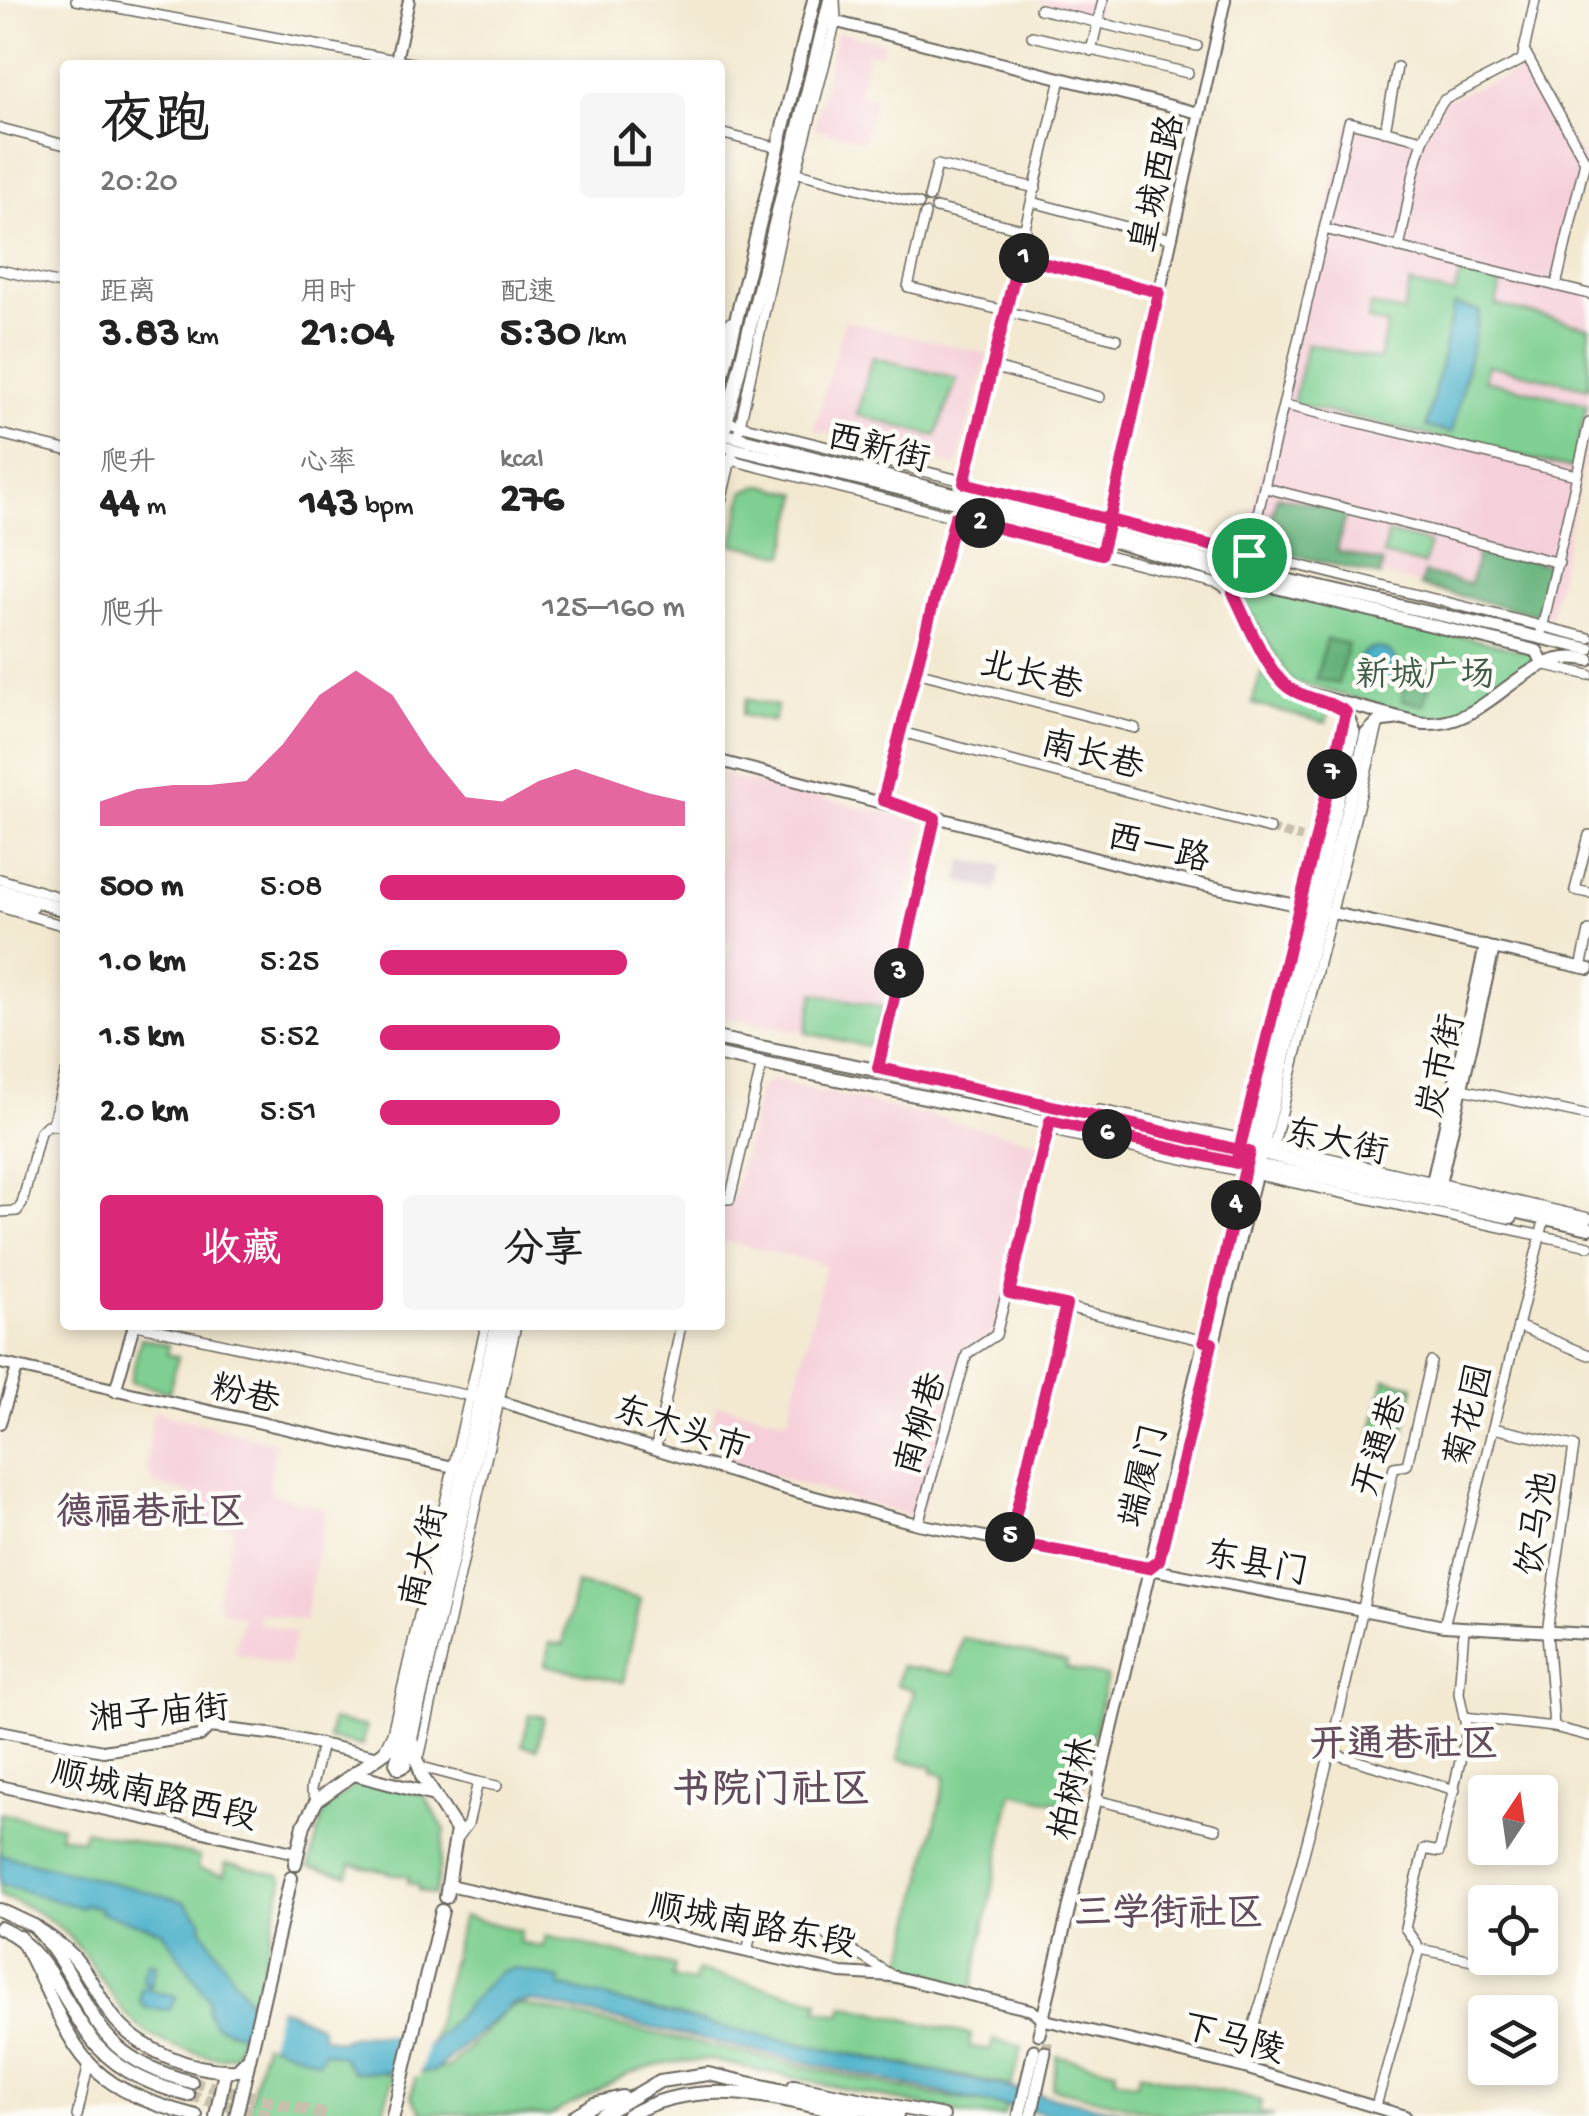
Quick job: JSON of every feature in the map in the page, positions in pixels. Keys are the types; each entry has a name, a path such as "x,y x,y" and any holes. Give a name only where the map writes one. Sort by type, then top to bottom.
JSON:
{"main road":[{"path":"725,365 814,0"},
{"path":"726,440 831,20 832,0"},
{"name":"西新街","path":"726,440 961,493 1218,559 1252,574 1534,639"},
{"name":"西新街","path":"1107,530 1216,572 1233,593"},
{"path":"1252,574 1233,593 1284,684 1296,692 1431,725 1461,718 1557,656 1589,660"},
{"path":"1534,639 1589,650"},
{"path":"1534,639 1543,664"},
{"path":"1317,910 1322,842 1354,732 1346,712 1332,701"},
{"path":"1317,910 1366,734 1379,721 1402,719"},
{"path":"0,890 60,908"},
{"path":"0,903 60,917"},
{"name":"端履门","path":"1149,1568 1159,1560 1208,1342 1317,910"},
{"name":"东大街","path":"725,1039 1052,1105 1254,1158 1543,1225 1589,1232"},
{"name":"东大街","path":"725,1056 1050,1121 1435,1187 1543,1225"},
{"name":"南大街","path":"316,1800 396,1748 407,1734 496,1330"},
{"name":"南大街","path":"457,1839 455,1822 420,1769 407,1734 458,1468 504,1330"},
{"name":"柏树林","path":"1044,2035 1149,1568"},
{"path":"358,1771 436,1796"},
{"path":"236,2116 294,1865 316,1800"},
{"path":"447,1891 457,1839"},
{"path":"0,1910 34,1926 76,1959 113,2018 138,2041 169,2056 225,2071 243,2067 250,2058"},
{"path":"408,2116 394,2109 442,1912"},
{"path":"0,1928 20,1937 43,1960 101,2050 132,2074 190,2088 132,2058 102,2032 34,1926"},
{"path":"20,1937 68,2040 88,2067 132,2096 176,2114 196,2116"},
{"path":"1020,2116 1040,2051"},
{"path":"216,2116 225,2071"},
{"path":"1031,2116 1035,2073"},
{"path":"600,2116 660,2081 692,2074 855,2116"},
{"path":"748,2088 812,2116"},
{"path":"748,2088 897,2116"},
{"path":"630,2115 694,2092 748,2088 838,2092 943,2116"},
{"path":"574,2116 594,2104 629,2096"}],"street":[{"path":"76,0 386,60"},
{"path":"396,60 409,0"},
{"path":"1091,51 1103,0"},
{"name":"皇城西路","path":"1101,554 1225,0"},
{"path":"1399,248 1423,140 1444,100 1510,70 1522,60 1536,0"},
{"path":"1040,9 1198,46"},
{"path":"831,20 1199,113"},
{"path":"1032,36 1188,73"},
{"path":"1524,50 1585,162 1556,286"},
{"path":"1386,131 1398,67"},
{"path":"1510,70 1538,74"},
{"path":"883,800 1062,79"},
{"path":"1252,574 1249,555 1349,122 1423,140"},
{"path":"0,128 60,144"},
{"path":"725,135 777,148 725,335"},
{"path":"936,208 930,198 938,165 1036,188"},
{"path":"792,172 919,204 930,198"},
{"path":"1032,202 1172,239"},
{"path":"919,204 925,214 908,287 1118,339"},
{"path":"1576,205 1589,208"},
{"path":"925,214 936,208 1026,230"},
{"path":"1324,229 1589,294"},
{"path":"1019,257 1159,292"},
{"path":"0,270 60,284"},
{"path":"992,367 1100,397"},
{"path":"1285,405 1576,475"},
{"path":"1534,639 1559,563 1589,424"},
{"path":"0,434 60,449"},
{"path":"726,440 955,517 1218,584 1233,593"},
{"path":"1266,488 1559,563"},
{"path":"1107,530 1249,555 1534,639 1589,638"},
{"path":"1543,664 1589,674"},
{"name":"北长巷","path":"916,672 1135,728"},
{"name":"南长巷","path":"901,732 1270,829"},
{"name":"西一路","path":"725,761 883,800 935,818 1317,910 1585,968"},
{"path":"878,1068 935,818"},
{"path":"1589,835 1576,890 1589,893"},
{"path":"1302,838 1322,842"},
{"path":"0,879 60,897"},
{"path":"0,903 60,924"},
{"path":"1254,1158 1317,910"},
{"path":"1585,968 1589,930"},
{"name":"炭市街","path":"1435,1187 1462,1089 1490,947"},
{"name":"炭市街","path":"1435,1187 1490,947"},
{"path":"725,1200 762,1063"},
{"path":"1462,1089 1589,1116"},
{"path":"52,1125 60,1094"},
{"name":"南柳巷","path":"918,1524 967,1354 996,1335 1050,1121"},
{"path":"0,1212 17,1212 40,1132 52,1125 60,1126"},
{"path":"1435,1187 1589,1218"},
{"path":"1543,1225 1589,1246"},
{"name":"菊花园","path":"1444,1626 1543,1225"},
{"path":"1009,1293 1208,1342"},
{"path":"1009,1542 1066,1305"},
{"path":"1518,1326 1589,1355"},
{"path":"116,1391 134,1330"},
{"path":"159,1330 484,1398"},
{"path":"486,1330 484,1398 423,1728 420,1769 497,1786"},
{"path":"484,1398 514,1330"},
{"path":"656,1448 680,1330"},
{"name":"开通巷","path":"1246,2068 1245,2052 1279,1950 1331,1753 1394,1467 1408,1465 1431,1362"},
{"name":"粉巷","path":"0,1363 458,1468"},
{"path":"0,1423 18,1368"},
{"name":"东木头市","path":"484,1398 857,1509"},
{"name":"饮马池","path":"1492,1428 1574,1446 1547,1632"},
{"path":"379,1757 392,1734 458,1468"},
{"name":"东县门","path":"857,1509 1444,1626 1589,1634"},
{"path":"1464,1628 1459,1693 1467,1731 1439,1852 1424,1849 1404,1928 1420,1949 1468,1959"},
{"path":"1547,1632 1554,1728"},
{"path":"1464,1717 1589,1736"},
{"name":"湘子庙街","path":"0,1731 103,1751 200,1736 209,1727 379,1757"},
{"path":"316,1800 312,1789 322,1744"},
{"path":"1331,1753 1454,1790"},
{"path":"457,1839 468,1824 478,1782"},
{"name":"顺城南路西段","path":"0,1786 294,1865"},
{"path":"1096,1800 1216,1828"},
{"name":"顺城南路东段","path":"447,1891 841,1973 892,1976 1030,2010 1045,2020"},
{"path":"747,1952 756,1912 770,1921 823,1933 892,1976"},
{"path":"1376,2106 1420,1949"},
{"name":"下马陵","path":"1045,2020 1246,2068 1405,2116"},
{"path":"77,2116 88,2067"}],"shaded area":[{"path":"1032,0 1100,0 1096,16"},
{"path":"837,31 884,42 881,54 868,52 858,93 875,98 864,141 814,129"},
{"path":"1522,70 1585,161 1556,285 1589,294 1589,433 1551,616 1244,542 1349,122 1423,139 1444,100"},
{"path":"844,320 988,354 957,466 814,430"},
{"path":"725,776 925,822 883,1007 815,993 806,1033 725,1017 725,968 731,942 725,940"},
{"path":"963,860 1002,865 996,891 958,882"},
{"path":"772,1080 1045,1143 996,1335 967,1354 920,1519 715,1459 722,1433 711,1428 717,1404 788,1420 825,1265 725,1241 725,1202 732,1202 760,1087"},
{"path":"153,1411 276,1443 269,1483 273,1494 326,1509 304,1621 258,1612 257,1622 296,1633 287,1666 234,1653 243,1617 219,1610 221,1603 216,1601 234,1529 196,1519 193,1494 155,1485 146,1468"}],"green space":[{"path":"1460,274 1501,283 1496,305 1589,327 1589,388 1488,365 1484,380 1587,404 1573,469 1293,404 1307,343 1379,360 1387,325 1368,320 1371,305 1403,312 1410,284 1454,295"},
{"path":"872,357 957,379 936,436 857,415"},
{"path":"763,485 799,494 785,555 733,544 744,491"},
{"path":"1277,496 1346,512 1337,551 1383,563 1380,576 1264,548"},
{"path":"1388,533 1429,543 1424,565 1383,555"},
{"path":"1479,548 1549,565 1537,615 1420,586 1424,573 1470,584"},
{"name":"新城广场","path":"1240,584 1532,653 1533,662 1456,716 1427,718 1291,681 1238,591"},
{"path":"1326,639 1348,644 1338,684 1316,679"},
{"path":"1412,660 1434,665 1424,705 1402,700"},
{"path":"1261,673 1288,698 1330,708 1326,723 1252,704"},
{"path":"746,699 777,706 773,722 742,715"},
{"path":"814,993 883,1007 875,1038 866,1046 806,1033"},
{"path":"141,1338 169,1345 167,1354 178,1357 169,1392 130,1382"},
{"path":"1385,1379 1414,1386 1402,1442 1372,1435"},
{"path":"576,1584 641,1599 623,1682 545,1665 550,1643 563,1645"},
{"path":"962,1638 1067,1662 1066,1668 1107,1677 1077,1807 1012,1792 972,1990 901,1974 946,1776 932,1772 932,1767 898,1759 914,1690 897,1685 901,1666 954,1674"},
{"path":"530,1714 544,1717 537,1749 522,1745"},
{"path":"332,1720 366,1727 362,1746 328,1739"},
{"path":"362,1780 423,1794 445,1830 435,1895 418,1890 418,1885 408,1883 409,1877 351,1864 348,1875 309,1867 324,1810"},
{"path":"0,1813 61,1826 59,1835 82,1840 85,1830 200,1857 198,1869 224,1875 226,1863 280,1875 283,1881 257,1990 249,2003 235,2054 202,2054 145,2031 130,2018 66,1934 35,1911 0,1896"},
{"path":"463,1916 521,1931 519,1942 543,1947 546,1936 674,1966 672,1978 694,1982 697,1971 819,2000 817,2010 841,2015 844,2005 971,2035 969,2046 990,2051 993,2040 1022,2047 1011,2086 729,2029 559,1986 560,1979 514,1971 431,2043"},
{"path":"520,2004 933,2095 987,2104 1007,2102 1004,2116 971,2116 710,2060 667,2063 630,2073 549,2116 423,2113 411,2097 416,2074 448,2067 509,2008"},
{"path":"265,2040 318,2061 324,2051 343,2056 345,2063 394,2075 381,2116 246,2116"},
{"path":"1057,2056 1116,2070 1115,2078 1137,2084 1140,2073 1261,2101 1259,2112 1274,2116 1168,2116 1052,2088"}],"water":[{"path":"1454,305 1480,311 1452,433 1426,427"},
{"path":"1377,648 1391,654 1397,668 1391,682 1377,688 1363,682 1357,668 1363,654"},
{"path":"0,1854 184,1901 202,1920 201,1927 249,2002 289,2011 320,2026 323,2037 340,2041 372,2034 429,2045 499,1972 514,1968 560,1979 560,1986 729,2029 1144,2116 1060,2116 990,2104 531,2001 512,2004 433,2072 353,2072 342,2056 324,2052 319,2061 214,2025 207,2011 209,2000 162,1931 99,1912 100,1908 84,1904 82,1908 0,1884"},
{"path":"148,1962 156,1964 150,1991 177,1996 169,2010 146,2008 140,2002 141,1989 148,1986 142,1979"}],"pier":[{"path":"253,1999 279,2005 269,2044 243,2038"},
{"path":"401,2036 427,2042 419,2077 391,2075"}],"tunnel":[{"path":"1270,829 1302,838"},
{"path":"1045,2052 1049,2036"},
{"path":"191,2082 331,2116"},
{"path":"188,2095 272,2116"}],"district":[{"name":"德福巷社区","path":"151,1510"},
{"name":"开通巷社区","path":"1404,1742"},
{"name":"书院门社区","path":"771,1787"},
{"name":"三学街社区","path":"1169,1911"}],"route":[{"path":"1249,555 1109,519 964,483 1019,257 1159,292 1121,466 1109,519 1106,530 1101,554 955,517 883,800 935,818 878,1068 1052,1105 1146,1128 1239,1150 1249,1152 1204,1341 1212,1343 1159,1560 1149,1568 1009,1542 1066,1305 1009,1293 1050,1121 1236,1163 1239,1150 1250,1105 1296,924 1346,712 1332,701 1296,692 1277,676 1233,593 1240,582 1254,582 1218,559 1245,569 1249,555"}]}
